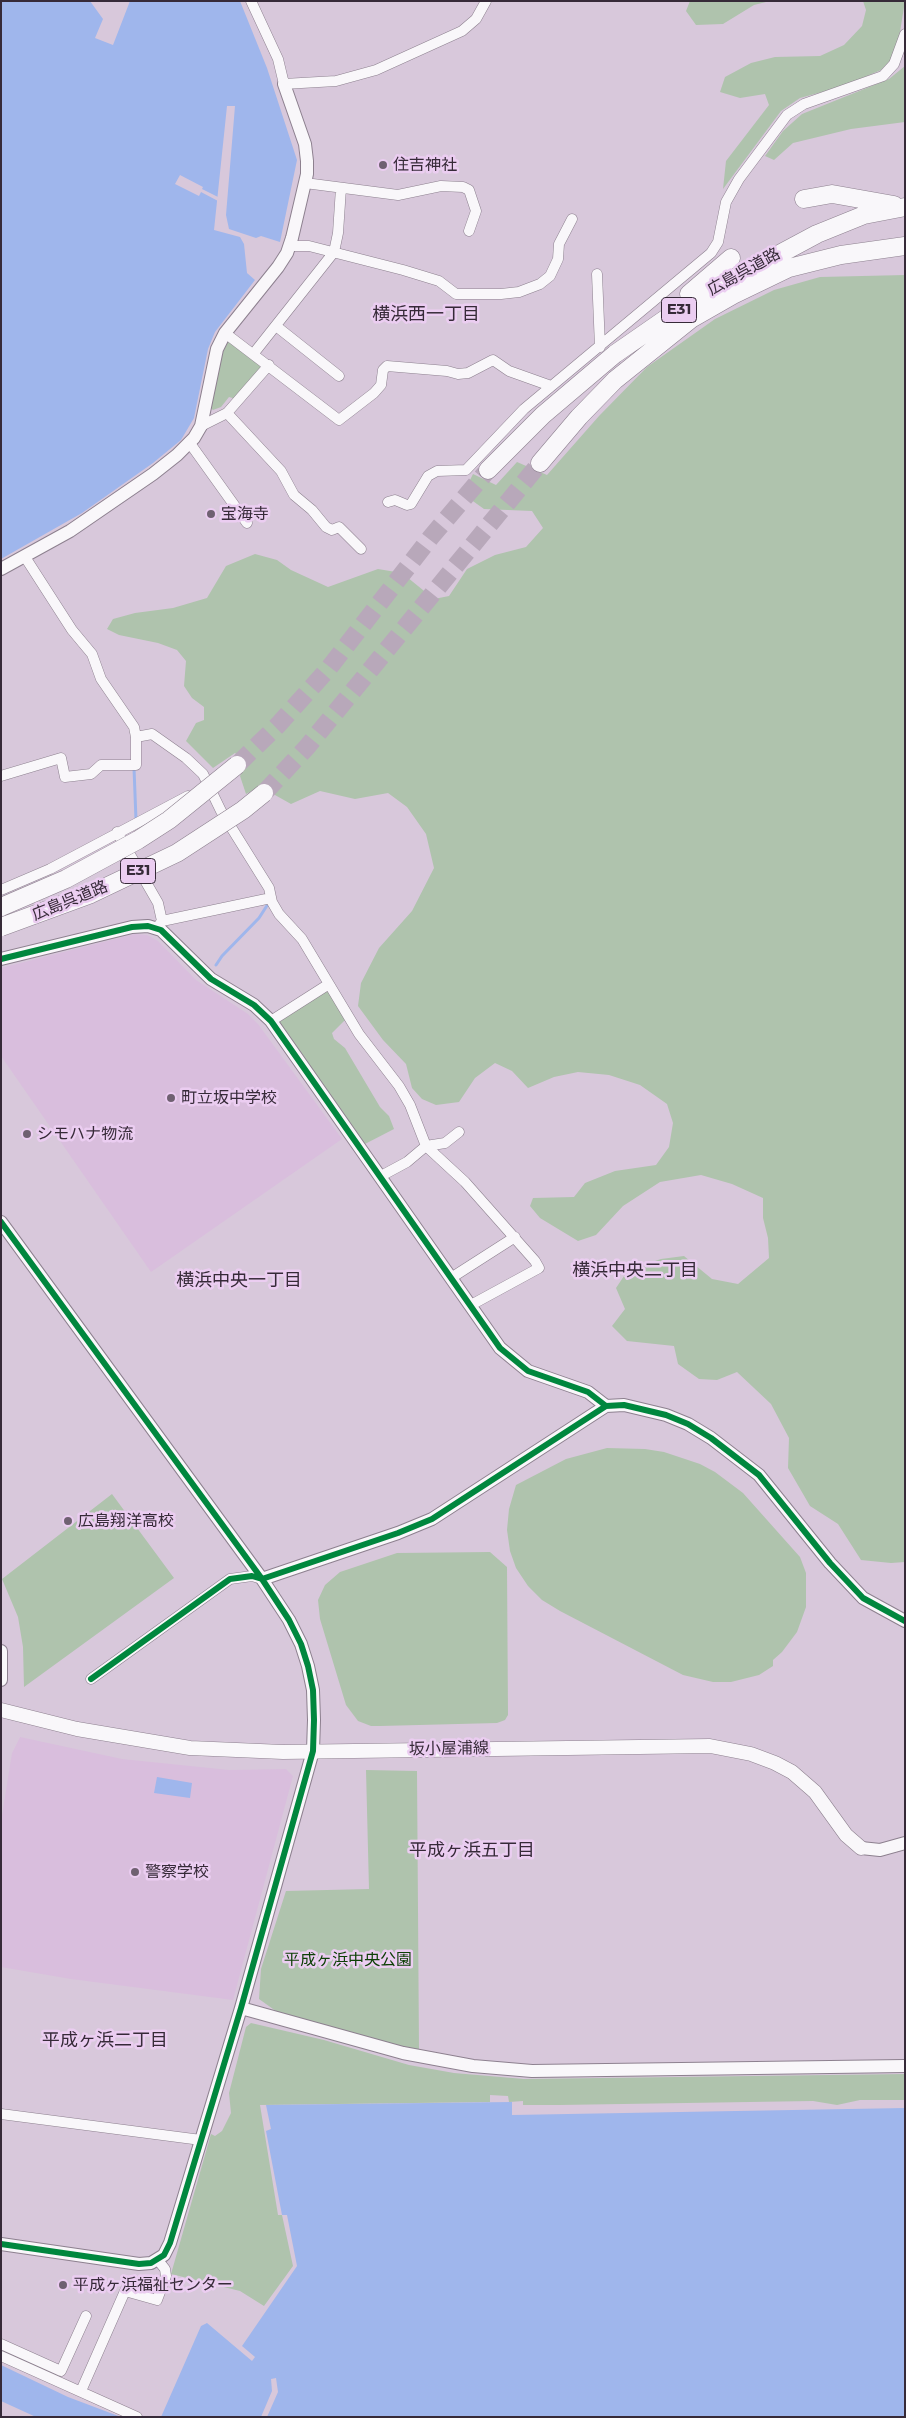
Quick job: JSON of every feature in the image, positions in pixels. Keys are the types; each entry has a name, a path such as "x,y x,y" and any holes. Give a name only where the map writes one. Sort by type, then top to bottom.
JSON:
{"highway":[{"path":"804,199 832,194 905,207"},
{"name":"広島呉道路","path":"488,470 607,350 788,248 864,215 905,207"},
{"name":"広島呉道路","path":"540,463 579,417 615,380 691,319 732,295 789,268 840,255 905,246"},
{"path":"607,350 731,258"},
{"name":"広島呉道路","path":"1,907 66,879 123,848 169,820 237,765"},
{"path":"1,897 22,889 136,833 204,790"},
{"name":"広島呉道路","path":"1,927 91,894 177,853 235,815 264,793"},
{"path":"1,940 52,920 101,896 177,853"}],"main road":[{"name":"坂小屋浦線","path":"1,1710 77,1729 190,1748 284,1752 710,1746 751,1754 792,1772 815,1792 846,1835 862,1848"}],"street":[{"path":"1,569 70,531 154,474 189,442 201,426 217,349 225,333 278,267 290,246 305,182 307,161 305,144 284,84 278,60 252,1"},
{"path":"284,84 336,81 376,70 462,31 476,19 486,1"},
{"path":"388,502 395,500 407,505 411,504 428,476 437,472 466,470 524,409 551,386 607,350 677,279 711,253 718,242 726,202 739,180 787,115 804,104 883,76 894,64 905,34"},
{"path":"305,182 398,195 441,186 463,187 469,190 476,211 469,231"},
{"path":"254,354 334,252 338,233 341,188"},
{"path":"290,246 309,246 439,281 456,294 519,292 540,284 550,276 558,259 559,244 572,219"},
{"path":"597,274 607,350"},
{"path":"276,326 339,376"},
{"path":"225,333 339,420 374,393 381,385 383,370 387,366 447,371 458,374 468,372 493,360 509,371 551,386"},
{"path":"201,426 227,413 269,365"},
{"path":"227,413 281,471 294,495 312,510 326,526 332,530 339,527 361,549"},
{"path":"189,442 247,523"},
{"path":"1,776 61,758 65,777 91,774 101,766 136,764 134,727 101,679 92,654 72,630 25,557"},
{"path":"136,737 152,734 186,758 203,774 204,790 269,888 271,898 279,914 302,939 359,1034 399,1086 410,1105 426,1146 465,1182 515,1237 539,1268 471,1306"},
{"path":"1,890 50,868 117,832 204,790"},
{"path":"117,832 158,903 161,930 211,979 254,1005 271,1021 500,1348 528,1371 588,1392 606,1406"},
{"path":"1,959 132,927 159,925 271,898"},
{"path":"271,1021 329,984"},
{"path":"381,1176 408,1162 426,1146 445,1143 458,1132"},
{"path":"1,1222 262,1579 289,1620 308,1666 313,1690 313,1751 241,2008 170,2243 164,2255 151,2263 140,2264 1,2244"},
{"path":"451,1278 515,1237"},
{"path":"91,1679 230,1579 252,1576 262,1579 398,1533 432,1519 606,1406 624,1405 666,1415 688,1424 711,1438 759,1475 830,1563 863,1598 905,1621"},
{"path":"1,1652 1,1680"},
{"path":"862,1848 880,1850 905,1843"},
{"path":"241,2008 403,2053 438,2061 492,2068 532,2071 905,2066"},
{"path":"1,2114 201,2140"},
{"path":"81,2391 125,2291 156,2300 166,2276 165,2269 157,2260"},
{"path":"1,2344 61,2371 86,2316"},
{"path":"1,2356 137,2417"}],"shaded area":[{"name":"町立坂中学校","path":"135,934 147,935 158,941 196,980 248,1014 258,1024 342,1139 151,1272 1,1056 1,968"},
{"name":"警察学校","path":"20,1737 122,1759 229,1770 286,1769 293,1776 233,2000 71,1979 1,1967 1,1822 12,1753"}],"green space":[{"path":"690,1 770,1 754,5 723,24 696,25 686,11"},
{"path":"863,1 905,1 899,38 891,60 881,70 844,86 800,98 781,111 723,189 726,161 769,105 765,94 740,98 720,92 725,77 751,63 775,57 820,56 844,45 862,26 866,10"},
{"path":"905,66 905,122 851,129 793,143 774,160 765,156 783,131 802,114 889,79"},
{"path":"905,275 905,1562 891,1563 861,1560 838,1524 810,1506 788,1468 789,1438 771,1404 737,1372 717,1380 699,1379 678,1364 674,1346 627,1341 612,1326 625,1309 616,1288 628,1270 661,1259 684,1256 712,1279 738,1284 769,1258 768,1238 763,1218 763,1198 732,1184 701,1175 660,1182 623,1206 596,1235 578,1241 540,1218 530,1206 533,1198 574,1197 585,1183 615,1171 656,1165 669,1147 673,1123 667,1104 640,1085 609,1075 578,1072 554,1077 528,1088 512,1071 495,1063 475,1078 459,1102 436,1105 422,1099 412,1088 406,1064 383,1040 358,1006 361,983 379,948 412,911 434,868 426,834 407,807 388,793 355,799 320,791 291,804 275,795 265,784 246,794 240,776 247,764 235,753 213,768 186,741 196,723 204,720 204,707 192,698 184,686 186,661 177,650 158,643 119,635 107,629 113,619 135,613 173,608 207,598 226,566 255,554 277,560 291,570 328,587 378,569 402,573 434,599 449,596 467,569 495,555 526,547 543,528 532,511 484,509 463,494 473,474 496,485 517,462 547,475 599,416 647,367 715,319 774,290 820,277"},
{"path":"227,336 265,364 236,399 229,397 221,407 213,410 210,407 213,376"},
{"path":"328,990 346,1019 332,1033 334,1039 345,1048 380,1107 389,1116 394,1129 363,1145 275,1022"},
{"path":"607,1448 645,1449 664,1452 700,1464 715,1472 743,1493 800,1557 806,1573 806,1607 797,1632 782,1652 773,1660 773,1666 759,1675 731,1682 713,1682 683,1675 560,1611 542,1600 528,1586 516,1568 510,1551 507,1530 509,1509 516,1485 566,1459"},
{"path":"112,1494 174,1578 24,1687 23,1647 18,1617 2,1579"},
{"path":"490,1552 507,1567 508,1715 505,1720 497,1723 380,1726 371,1726 358,1721 346,1705 320,1619 318,1600 325,1585 340,1572 397,1553"},
{"name":"平成ヶ浜中央公園","path":"366,1770 417,1771 419,2051 280,2014 259,1999 261,1969 286,1891 369,1889"},
{"path":"251,2023 324,2040 409,2065 454,2073 524,2079 905,2074 905,2100 860,2100 837,2105 813,2101 523,2105 523,2101 509,2102 508,2096 490,2095 490,2102 260,2105 278,2215 282,2215 293,2266 264,2306 240,2291 171,2274 211,2134 215,2136 222,2131 231,2113 229,2093 246,2027"}],"water":[{"path":"1,1 90,1 103,19 95,38 113,45 130,1 240,1 267,68 297,160 280,242 261,236 256,238 229,229 226,215 235,106 227,106 214,230 240,237 244,244 247,273 255,280 215,332 208,349 194,418 181,440 153,463 82,513 1,559"},
{"path":"157,1777 192,1783 190,1798 154,1793"},
{"path":"512,2102 512,2115 905,2108 905,2417 267,2417 278,2392 276,2378 271,2379 272,2391 261,2417 161,2417 201,2326 207,2323 252,2361 255,2357 242,2346 297,2266 287,2215 282,2215 266,2131 271,2129 266,2105"},
{"path":"1,2365 68,2397 121,2417 36,2417 1,2401"}],"pier":[{"path":"180,175 220,198 218,201 201,192 199,196 175,184"}],"waterway":[{"path":"134,768 136,820"},
{"path":"216,965 222,956 259,918 268,904"}],"tunnel":[{"path":"264,793 307,747 540,463"},
{"path":"237,765 278,725 329,668 431,537 488,470"}],"cycle path":[{"path":"1,959 132,927 148,926 161,930 211,979 254,1005 271,1021 500,1348 528,1371 588,1392 606,1406"},
{"path":"1,1222 262,1579 289,1620 301,1644 308,1666 313,1690 314,1720 313,1751 241,2008 170,2243 164,2255 151,2263 139,2264 1,2244"},
{"path":"91,1679 230,1579 252,1576 262,1579 398,1533 432,1519 606,1406 624,1405 666,1415 688,1424 711,1438 759,1475 830,1563 863,1598 905,1621"}],"place":[{"name":"住吉神社","path":"383,165"},
{"name":"宝海寺","path":"211,514"},
{"name":"町立坂中学校","path":"171,1098"},
{"name":"シモハナ物流","path":"27,1134"},
{"name":"広島翔洋高校","path":"68,1521"},
{"name":"警察学校","path":"135,1872"},
{"name":"平成ヶ浜福祉センター","path":"63,2285"}],"district":[{"name":"横浜西一丁目","path":"426,315"},
{"name":"横浜中央二丁目","path":"635,1271"},
{"name":"横浜中央一丁目","path":"239,1281"},
{"name":"平成ヶ浜五丁目","path":"472,1851"},
{"name":"平成ヶ浜二丁目","path":"105,2041"}]}
